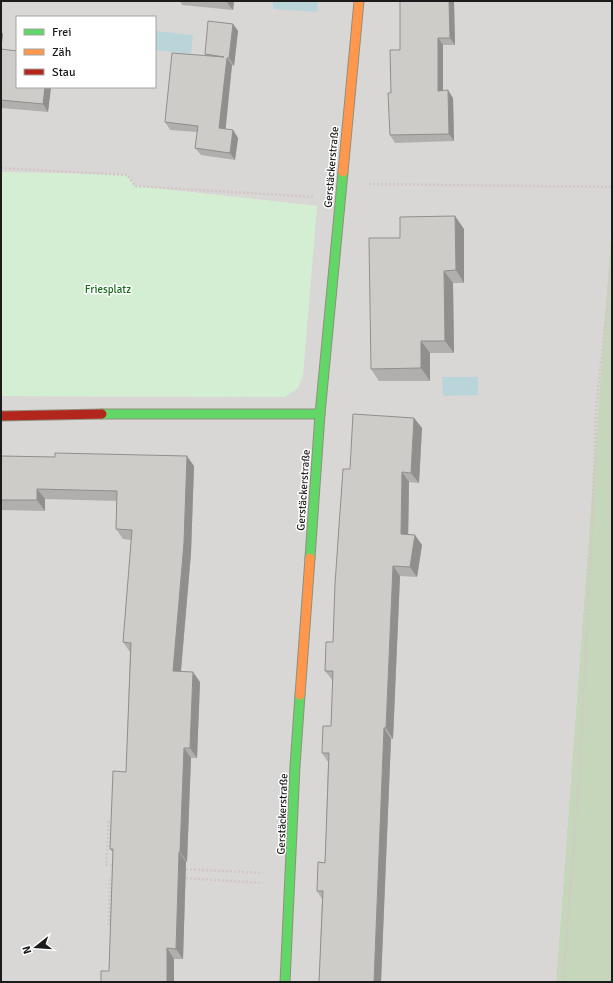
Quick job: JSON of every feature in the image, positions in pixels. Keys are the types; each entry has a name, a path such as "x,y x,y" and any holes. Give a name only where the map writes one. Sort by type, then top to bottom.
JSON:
{"street":[{"name":"Gerstäckerstraße","path":"285,982 295,766 320,414 359,1"},
{"path":"1,416 85,414 320,414"}],"path":[{"path":"1,168 127,175 135,186 340,198"},
{"path":"341,183 612,187"},
{"path":"563,982 579,777 591,556 596,409 612,261"},
{"path":"109,821 106,865 121,866"},
{"path":"175,868 291,874"},
{"path":"109,925 110,878 118,875"},
{"path":"181,878 290,884"}],"shaded area":[{"path":"1,1 612,1 612,219 556,982 1,982 1,396 285,397 317,206 135,186 127,175 1,172"}],"green space":[{"name":"Friesplatz","path":"1,172 127,175 135,186 317,206 303,375 298,388 285,397 1,396"},
{"path":"612,219 612,982 556,982"}],"water":[{"path":"273,1 318,1 317,12 273,9"},
{"path":"156,31 193,35 191,54 156,50"},
{"path":"442,377 478,377 478,395 443,396"}],"building":[{"path":"400,1 449,1 450,38 438,38 438,91 448,90 449,134 390,135 388,93 391,93 390,50 400,50"},
{"path":"208,21 233,24 229,58 227,58 219,128 233,130 230,153 195,148 198,126 165,122 172,53 224,57 205,54"},
{"path":"1,49 16,51 16,88 45,88 43,104 1,100"},
{"path":"455,216 456,270 444,271 445,341 421,341 421,368 371,369 369,238 400,238 400,217"},
{"path":"353,414 414,418 411,473 402,472 401,534 415,535 410,567 393,566 386,728 384,728 374,982 319,982 323,891 317,891 318,862 325,863 329,753 322,753 323,726 331,726 333,671 325,671 326,642 333,642 335,584 343,469 350,469"},
{"path":"55,453 187,456 184,543 173,671 193,672 190,748 184,748 176,949 167,948 167,982 101,982 101,971 109,971 113,849 110,849 113,771 126,772 131,643 123,642 132,530 116,529 117,491 37,489 37,500 1,500 1,456 55,457"}],"traffic: fast":[{"path":"310,558 320,414 343,172"},
{"path":"102,414 320,414"},
{"path":"285,982 295,766 300,695"}],"traffic: slow":[{"path":"343,172 359,1"},
{"path":"300,695 310,558"}],"traffic: jam":[{"path":"1,416 102,414"}]}
